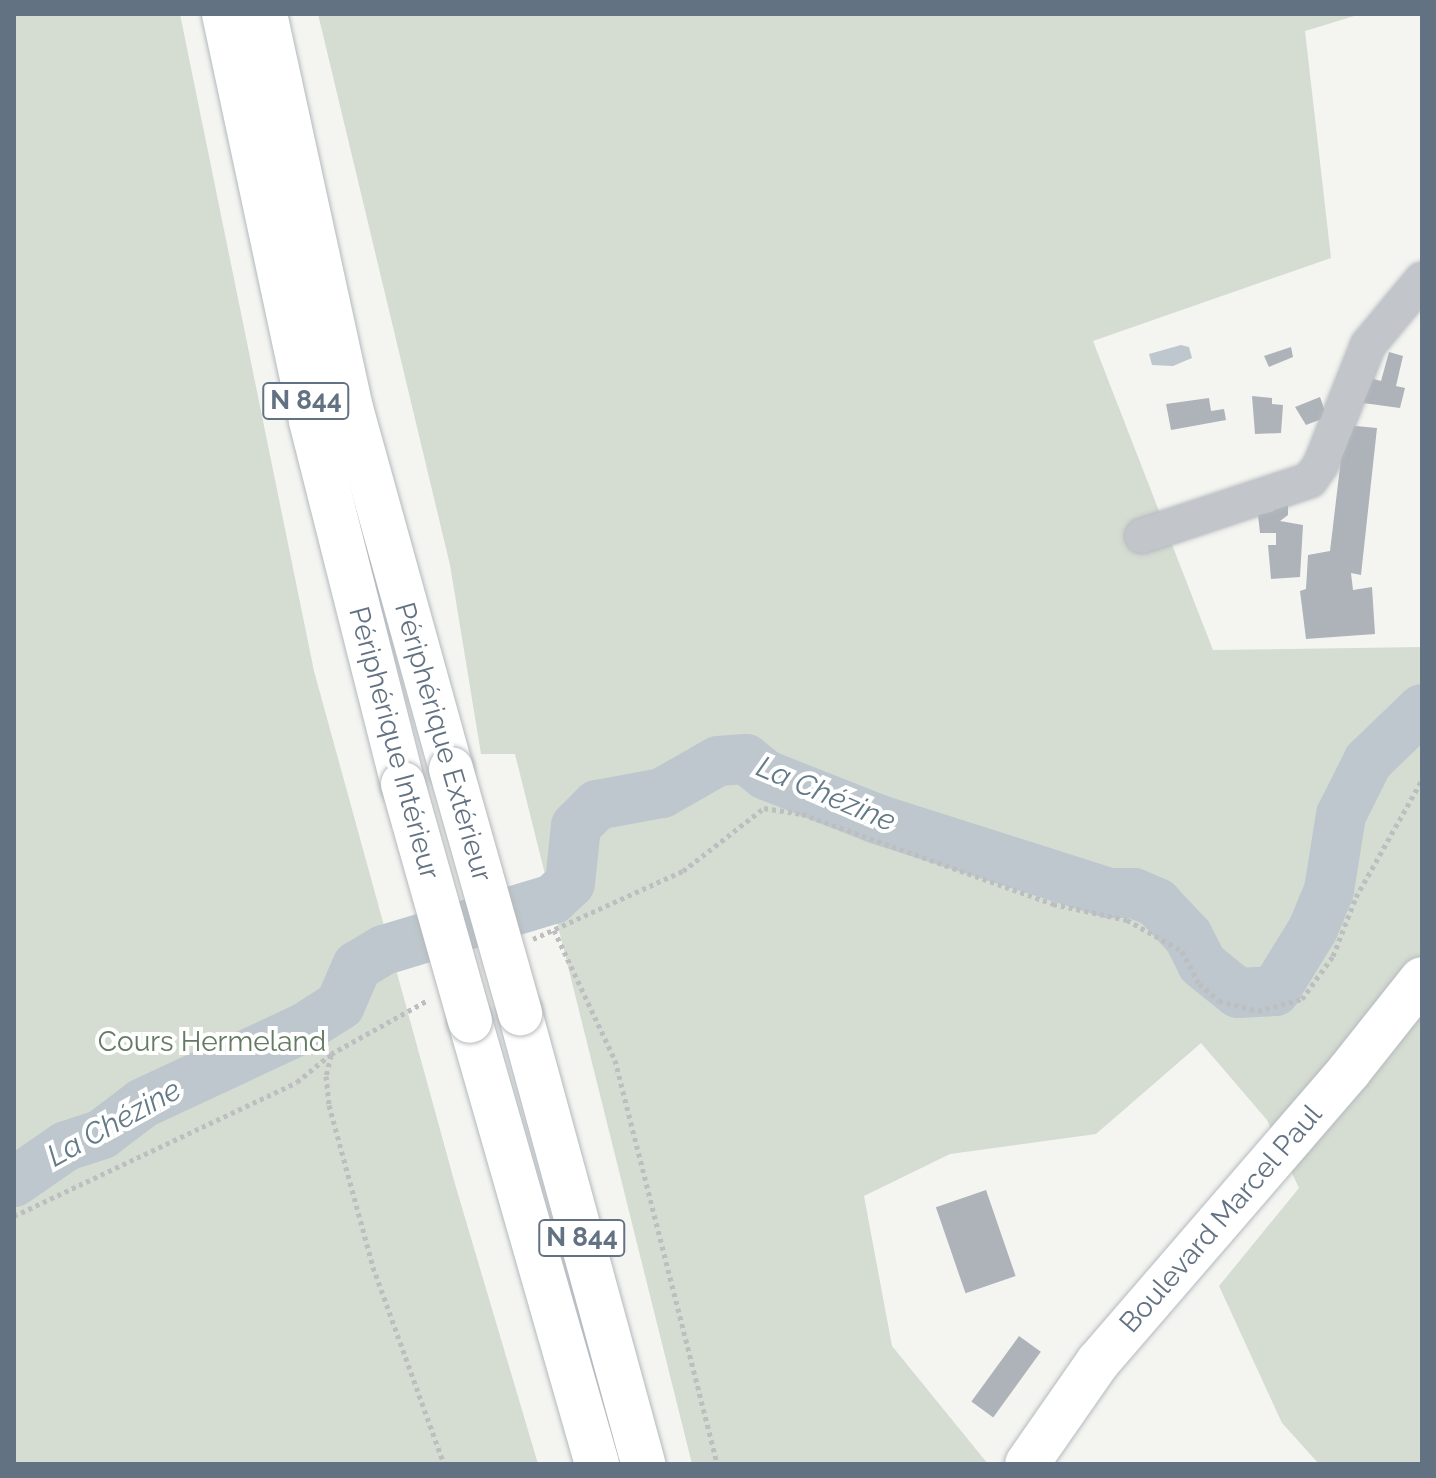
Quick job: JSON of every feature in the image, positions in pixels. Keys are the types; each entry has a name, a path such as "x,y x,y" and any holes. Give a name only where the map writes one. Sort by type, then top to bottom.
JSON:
{"main road":[{"name":"Périphérique Intérieur","path":"224,14 311,421 403,784 597,1464"},
{"name":"Périphérique Extérieur","path":"265,14 351,408 643,1464"},
{"name":"Boulevard Marcel Paul","path":"1027,1464 1098,1362 1422,979"}],"street":[{"path":"1142,536 1310,480 1321,464 1368,345 1422,280"}],"path":[{"path":"529,942 683,871 764,808 802,814 1053,904 1127,920 1182,951 1199,984 1219,1001 1258,1011 1302,999 1333,956 1356,897 1422,780"},
{"path":"554,930 615,1060 717,1464"},
{"path":"14,1216 297,1082 331,1054 434,997"},
{"path":"331,1054 326,1076 329,1105 373,1267 444,1464"}],"green space":[{"name":"Cours Hermeland","path":"14,14 180,14 314,671 455,1184 538,1464 14,1464"},
{"path":"318,14 1361,14 1305,31 1331,258 1093,341 1213,650 1422,647 1422,1464 1319,1464 1282,1423 1219,1286 1299,1188 1267,1120 1201,1043 1096,1134 950,1154 864,1196 892,1346 988,1464 692,1464 515,754 481,754 450,565"}],"shaded area":[{"path":"1181,345 1189,347 1192,358 1173,366 1152,365 1149,354"}],"building":[{"path":"1291,347 1293,357 1269,367 1264,356"},
{"path":"1389,352 1403,356 1396,386 1405,388 1400,408 1363,403 1370,378 1381,381"},
{"path":"1252,396 1272,398 1272,404 1283,405 1281,433 1255,434"},
{"path":"1320,397 1327,417 1306,425 1295,407"},
{"path":"1209,398 1211,411 1224,409 1226,420 1171,430 1166,404"},
{"path":"1345,425 1377,428 1361,575 1351,573 1353,590 1372,587 1375,634 1306,639 1300,591 1306,589 1308,555 1330,551"},
{"path":"1273,498 1288,502 1288,515 1280,521 1303,525 1300,577 1271,579 1268,545 1276,545 1276,533 1260,533 1258,515 1274,511"},
{"path":"986,1190 1016,1276 966,1293 936,1207"},
{"path":"1019,1336 1041,1352 993,1417 971,1402"}],"waterway":[{"name":"La Chézine","path":"14,1182 66,1146 102,1134 143,1103 304,1028 340,1005 357,966 384,950 553,899 570,883 576,826 597,805 662,793 718,761 746,759 766,775 877,819 1109,893 1134,893 1157,903 1188,936 1202,964 1238,993 1275,991 1313,929 1329,890 1341,815 1368,761 1422,709"}]}
